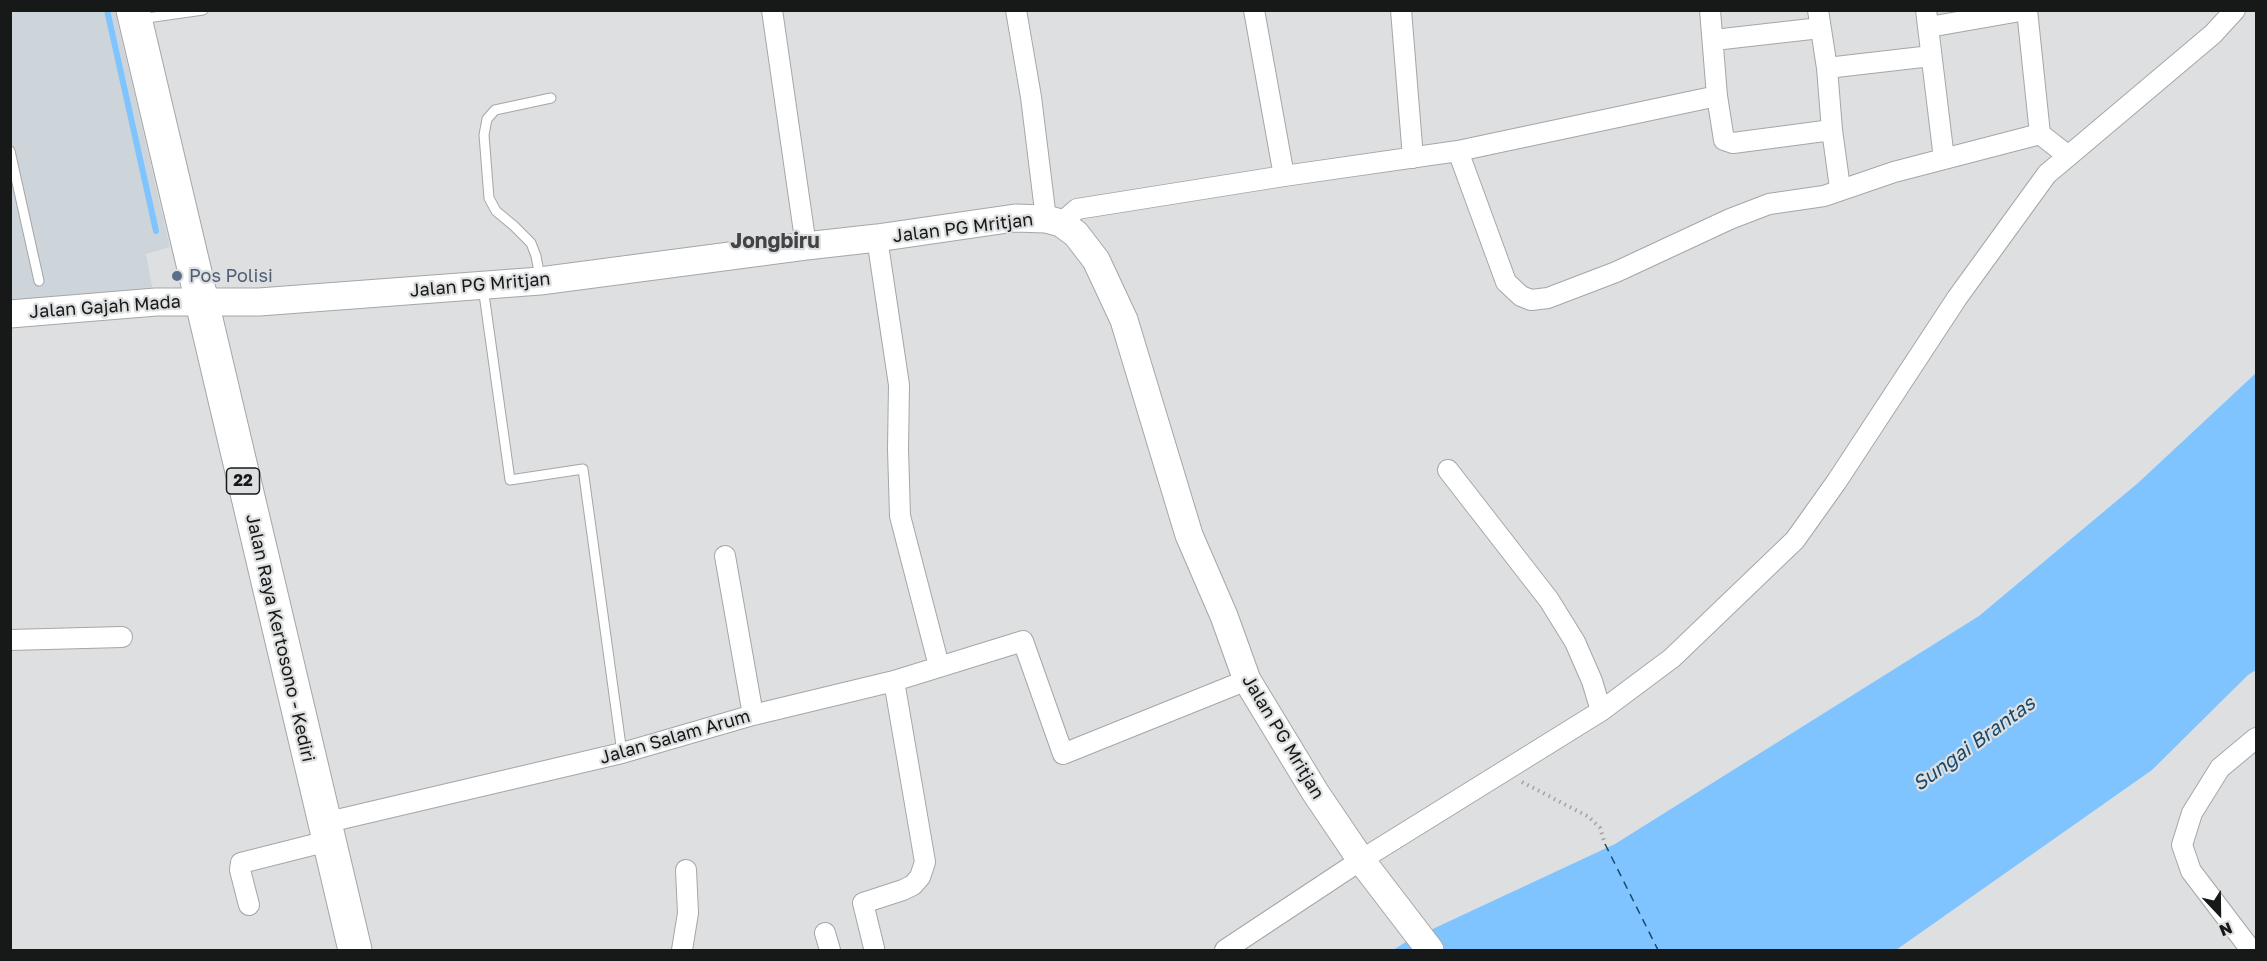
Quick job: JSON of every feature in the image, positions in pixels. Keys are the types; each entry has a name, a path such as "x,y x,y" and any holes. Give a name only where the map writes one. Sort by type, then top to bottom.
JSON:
{"highway":[{"name":"Jalan Raya Kertosono - Kediri","path":"134,15 355,951"}],"main road":[{"name":"Jalan PG Mritjan","path":"200,301 259,302 540,281 1015,218 1054,221 1076,234 1096,260 1124,320 1189,535 1224,616 1247,680 1290,752 1361,861 1430,951"},
{"name":"Jalan Gajah Mada","path":"10,314 200,301"}],"street":[{"path":"772,10 806,246"},
{"path":"1016,10 1054,221 1077,209 1458,151 1717,96"},
{"path":"1254,10 1284,176"},
{"path":"1401,10 1413,158"},
{"path":"1710,10 1717,96 1724,140 1733,143 1832,130"},
{"path":"1944,159 1927,19 2026,10 2040,134 2067,155"},
{"path":"1225,951 1361,861 1601,711 1672,658 1795,540 1837,481 1957,298 2047,174 2213,34 2235,10"},
{"path":"1714,40 1819,19 1827,68 1840,188"},
{"path":"1827,68 1931,56"},
{"path":"1458,151 1506,282 1521,296 1531,300 1548,298 1616,272 1730,219 1769,204 1824,196 1840,188 2040,134"},
{"path":"877,238 899,385 900,516 939,666"},
{"path":"1448,470 1549,600 1575,642 1592,681 1601,711"},
{"path":"725,556 753,715"},
{"path":"10,640 122,637"},
{"name":"Jalan Salam Arum","path":"249,905 240,870 241,863 326,832 622,753 753,715 894,681 1023,641 1063,754 1247,680"},
{"path":"874,948 863,903 913,885 920,877 925,862 894,681"},
{"path":"2251,951 2190,871 2182,845 2192,813 2220,768 2256,738"},
{"path":"682,951 688,913 686,870"}],"lane":[{"path":"134,15 203,10"},
{"path":"540,281 536,256 531,243 496,211 489,198 484,135 487,119 495,110 551,98"},
{"path":"10,151 39,281"},
{"path":"483,285 510,480 583,469 622,753"}],"path":[{"path":"1503,772 1589,817 1600,828 1605,844"}],"shaded area":[{"path":"11,11 115,11 170,247 146,254 154,298 11,307"}],"water":[{"name":"Sungai Brantas","path":"2256,373 2256,670 2248,675 2152,770 1896,950 1393,950 1409,940 1615,844 1979,616 2138,483"}],"waterway":[{"path":"107,10 156,231"}],"ferry route":[{"path":"1605,844 1658,950"}],"place":[{"name":"Pos Polisi","path":"177,276"}],"district":[{"name":"Jongbiru","path":"775,241"}]}
